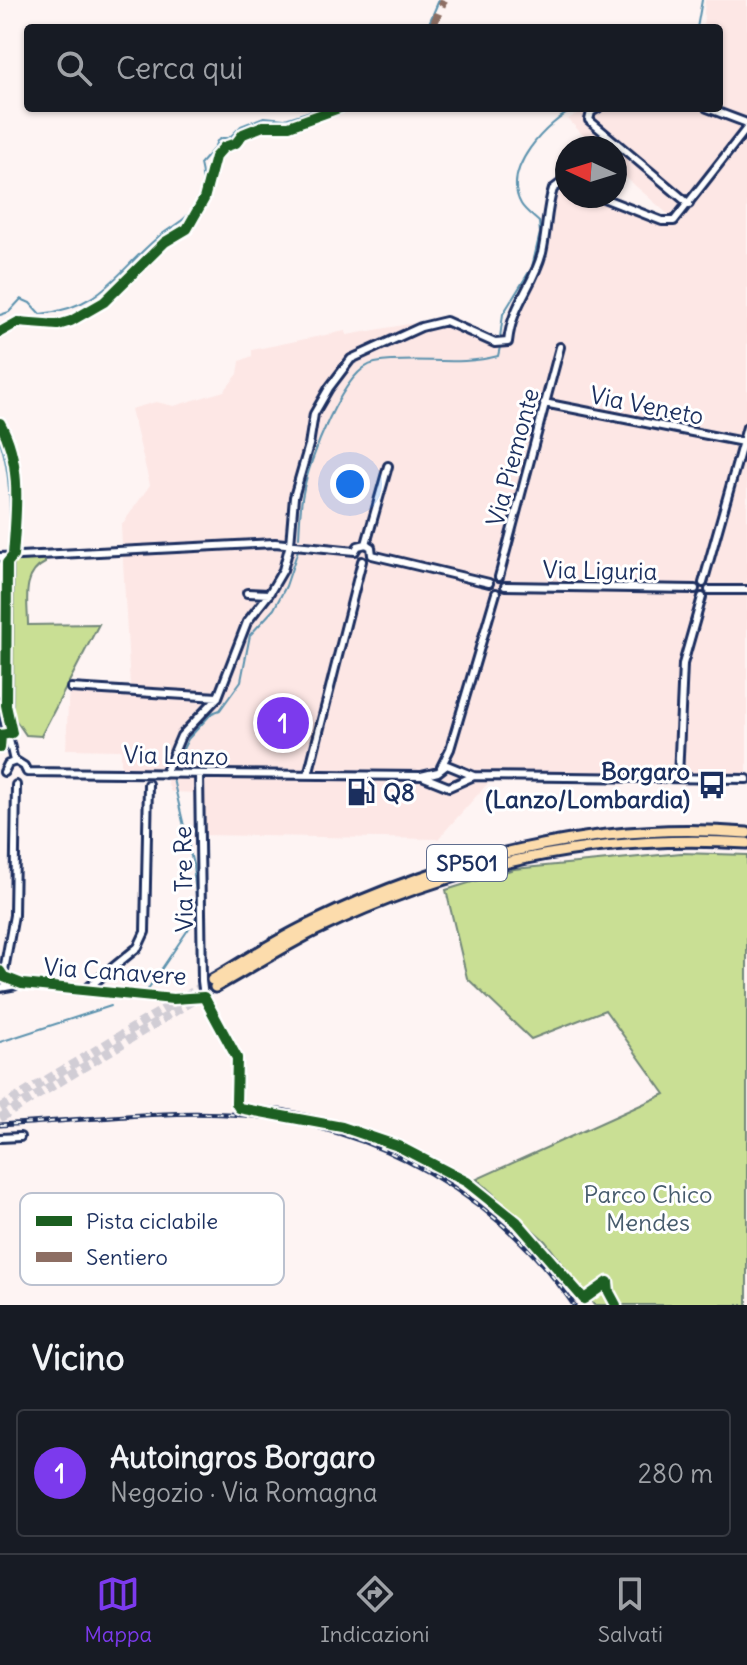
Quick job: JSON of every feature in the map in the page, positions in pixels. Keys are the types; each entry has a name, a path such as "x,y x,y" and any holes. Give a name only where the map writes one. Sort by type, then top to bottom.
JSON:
{"highway":[{"name":"SP501","path":"747,833 660,832 600,837 517,850 459,865 391,888 310,924 213,983 315,931 394,896 460,873 549,853 604,845 659,841 747,843"}],"street":[{"path":"591,112 589,120 689,204"},
{"path":"627,207 662,221 674,221 747,126 716,112"},
{"path":"165,774 181,736 218,697 247,622 283,570 290,544 294,497 309,445 314,414 329,388 351,359 409,332 446,321 495,343 508,342 512,313 533,279 540,256 555,188"},
{"name":"Via Piemonte","path":"499,577 560,347"},
{"name":"Via Veneto","path":"544,403 743,442"},
{"path":"703,583 747,427"},
{"path":"366,544 388,466"},
{"path":"2,557 290,544 355,551"},
{"path":"355,551 360,544 372,549 369,559 362,561"},
{"path":"355,551 362,561"},
{"path":"372,555 489,583"},
{"path":"308,775 362,561"},
{"path":"438,781 496,593 505,586 499,577 493,577 489,583 496,593"},
{"path":"702,597 695,589 703,583"},
{"path":"703,583 709,590 747,590"},
{"name":"Via Liguria","path":"505,586 695,589"},
{"path":"678,778 683,664 702,597 709,590"},
{"path":"247,593 269,594"},
{"path":"71,688 218,697"},
{"path":"0,702 14,761"},
{"path":"450,749 457,782 474,776 747,779"},
{"path":"0,988 14,906 10,783 2,772 14,761"},
{"path":"10,783 24,781 27,772 23,764 14,761"},
{"path":"455,768 474,776"},
{"name":"Via Lanzo","path":"421,776 455,768"},
{"name":"Via Lanzo","path":"27,772 421,776 446,787 457,782"},
{"name":"Via Tre Re","path":"199,774 204,997 237,1058 239,1108 342,1127"},
{"path":"84,991 138,947 145,932 148,784"},
{"path":"0,961 9,948"},
{"name":"Via Canavere","path":"2,975 22,984"},
{"name":"Via Canavere","path":"0,988 22,984 173,999 204,997"},
{"path":"0,1138 20,1137"}],"shaded area":[{"path":"705,0 747,0 747,784 489,782 438,839 198,835 196,793 171,792 162,768 121,768 121,750 66,749 69,684 130,686 121,526 150,485 131,409 156,402 174,406 224,391 238,374 240,361 252,356 252,350 345,331 347,335 448,317 493,340 502,340 506,336 511,307 533,273 542,240 549,189 555,185 555,208 627,208 627,205 664,219 669,215 627,178 627,136 584,136 568,119 580,112 723,112 723,24 703,24"}],"green space":[{"path":"45,558 45,563 37,568 29,582 28,625 99,624 41,736 26,735 13,716 14,560"},
{"name":"Parco Chico Mendes","path":"681,853 747,855 747,1305 594,1305 545,1241 477,1179 665,1094 605,1010 531,1039 467,978 446,890 514,869"}],"waterway":[{"path":"429,24 439,0"},
{"path":"698,24 702,0"},
{"path":"0,315 9,312 21,299 30,303 40,314 78,305 93,297 191,211 201,191 200,164 217,141 229,138 241,126 264,117 285,119 307,112"},
{"path":"500,338 503,314 532,267 540,233 539,222 521,204 516,190 517,176 530,148 552,124 569,112"},
{"path":"299,537 303,493 312,461 339,399 363,369 390,361 483,359 498,356 500,347"},
{"path":"0,441 8,482 9,551"},
{"path":"174,767 188,739 212,713 220,710 241,681 250,635 274,609 286,586 298,550"},
{"path":"146,992 198,915 193,865 173,779"},
{"path":"0,1042 111,1006"}],"tunnel":[{"path":"0,1108 209,982"},
{"path":"0,1118 215,987"}],"railway":[{"path":"0,1125 152,1114 213,1114 292,1122 340,1134 386,1151 430,1173 471,1200 509,1231 544,1266 574,1305"}],"marked path":[{"path":"434,24 444,0"}],"cycle path":[{"path":"0,332 18,322 58,325 104,302 165,242 187,229 204,199 215,157 224,147 236,143 243,134 263,126 289,126 328,112"},
{"path":"0,423 15,471 13,556"},
{"path":"0,748 1,735 12,733 6,705 7,563 12,557"},
{"path":"0,971 4,977 22,984 173,999 204,997 237,1058 236,1103 239,1108 342,1127 398,1146 467,1182 517,1222 584,1299 608,1282 616,1305"}],"place":[{"name":"Autoingros Borgaro","path":"283,723"},
{"name":"Borgaro (Lanzo/Lombardia)","path":"712,785"},
{"name":"Q8","path":"361,792"}]}
